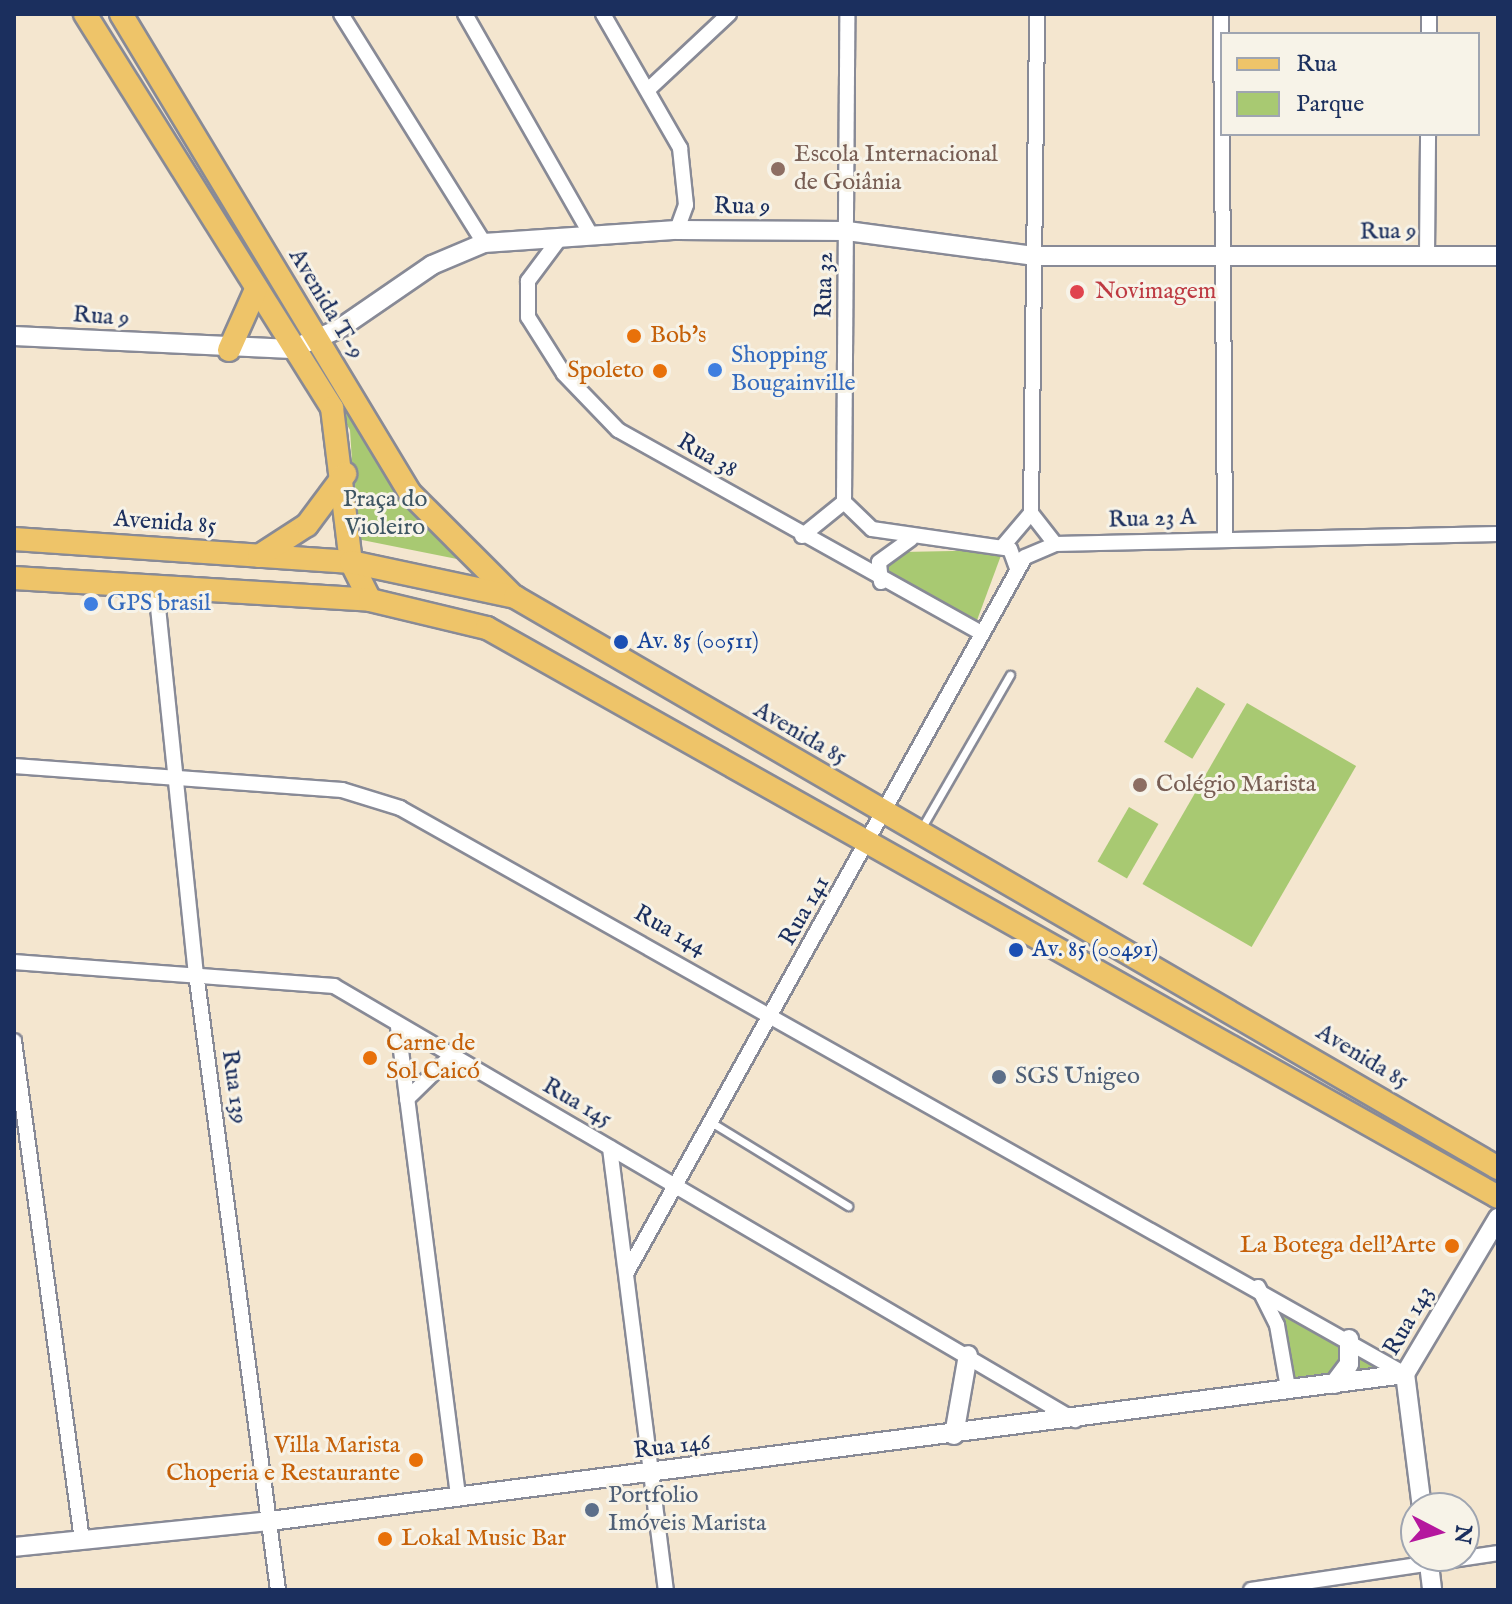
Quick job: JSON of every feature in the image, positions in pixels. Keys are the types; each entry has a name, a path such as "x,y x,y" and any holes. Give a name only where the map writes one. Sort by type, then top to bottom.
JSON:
{"main road":[{"name":"Avenida T-9","path":"85,14 255,292 332,408 345,474 351,562 370,600"},
{"name":"Avenida T-9","path":"121,14 410,493 478,568 515,597"},
{"path":"229,350 255,292"},
{"path":"259,556 307,525 345,474"},
{"name":"Avenida 85","path":"14,539 351,562 515,597 1498,1168"},
{"path":"14,578 370,600 487,628 558,662 870,843 1498,1197"}],"street":[{"path":"341,14 484,243"},
{"path":"465,14 591,235"},
{"path":"603,14 651,87 683,161 686,205 677,230"},
{"path":"651,87 729,14"},
{"name":"Rua 32","path":"844,502 847,14"},
{"path":"802,536 844,502 872,529 911,539 1003,546 1014,554 1017,568 1055,544 1031,513 1037,14"},
{"path":"1222,136 1225,539"},
{"path":"1427,255 1428,136"},
{"name":"Rua 9","path":"14,336 229,350 292,349 318,341 432,265 484,243 677,230 847,231 1035,256 1498,256"},
{"name":"Rua 38","path":"560,238 538,264 525,300 564,374 618,430 881,582 981,633"},
{"path":"1003,546 1031,513"},
{"name":"Rua 23 A","path":"1055,544 1498,534"},
{"path":"881,582 879,562 911,539"},
{"name":"Rua 141","path":"627,1272 870,843 1017,568"},
{"name":"Rua 139","path":"156,588 173,777 196,973 278,1590"},
{"name":"Rua 144","path":"14,766 342,790 400,808 773,1012 1349,1339 1405,1374"},
{"name":"Rua 145","path":"14,962 196,973 334,986 398,1027 676,1185 1076,1421"},
{"path":"398,1027 458,1498"},
{"path":"14,1041 82,1540"},
{"path":"407,1099 450,1057"},
{"path":"610,1148 666,1590"},
{"name":"Rua 143","path":"1420,1492 1405,1374 1498,1218"},
{"path":"1257,1287 1277,1325 1288,1388"},
{"path":"1334,1384 1349,1364 1349,1339"},
{"path":"954,1435 968,1355"},
{"name":"Rua 146","path":"14,1547 270,1521 651,1474 1076,1421 1288,1388 1405,1374"},
{"path":"1251,1590 1400,1566"}],"lane":[{"path":"918,833 1010,675"},
{"path":"711,1122 848,1206"}],"green space":[{"name":"Praça do Violeiro","path":"329,375 462,560 357,539 350,430 321,378"},
{"path":"1003,550 976,623 884,573 884,562 902,552"},
{"path":"1197,687 1225,704 1192,759 1164,742"},
{"path":"1247,703 1356,766 1252,947 1142,884"},
{"path":"1129,807 1158,824 1127,879 1098,862"},
{"path":"1257,1287 1405,1374 1288,1388 1283,1348"}],"place":[{"name":"Escola Internacional de Goiânia","path":"778,169"},
{"name":"Novimagem","path":"1077,292"},
{"name":"Bob's","path":"634,336"},
{"name":"Shopping Bougainville","path":"715,370"},
{"name":"Spoleto","path":"660,371"},
{"name":"GPS brasil","path":"91,604"},
{"name":"Av. 85 (00511)","path":"621,642"},
{"name":"Colégio Marista","path":"1140,785"},
{"name":"Av. 85 (00491)","path":"1016,950"},
{"name":"Carne de Sol Caicó","path":"370,1058"},
{"name":"SGS Unigeo","path":"999,1077"},
{"name":"La Botega dell'Arte","path":"1452,1246"},
{"name":"Villa Marista Choperia e Restaurante","path":"416,1460"},
{"name":"Portfolio Imóveis Marista","path":"592,1510"},
{"name":"Lokal Music Bar","path":"385,1539"}]}
